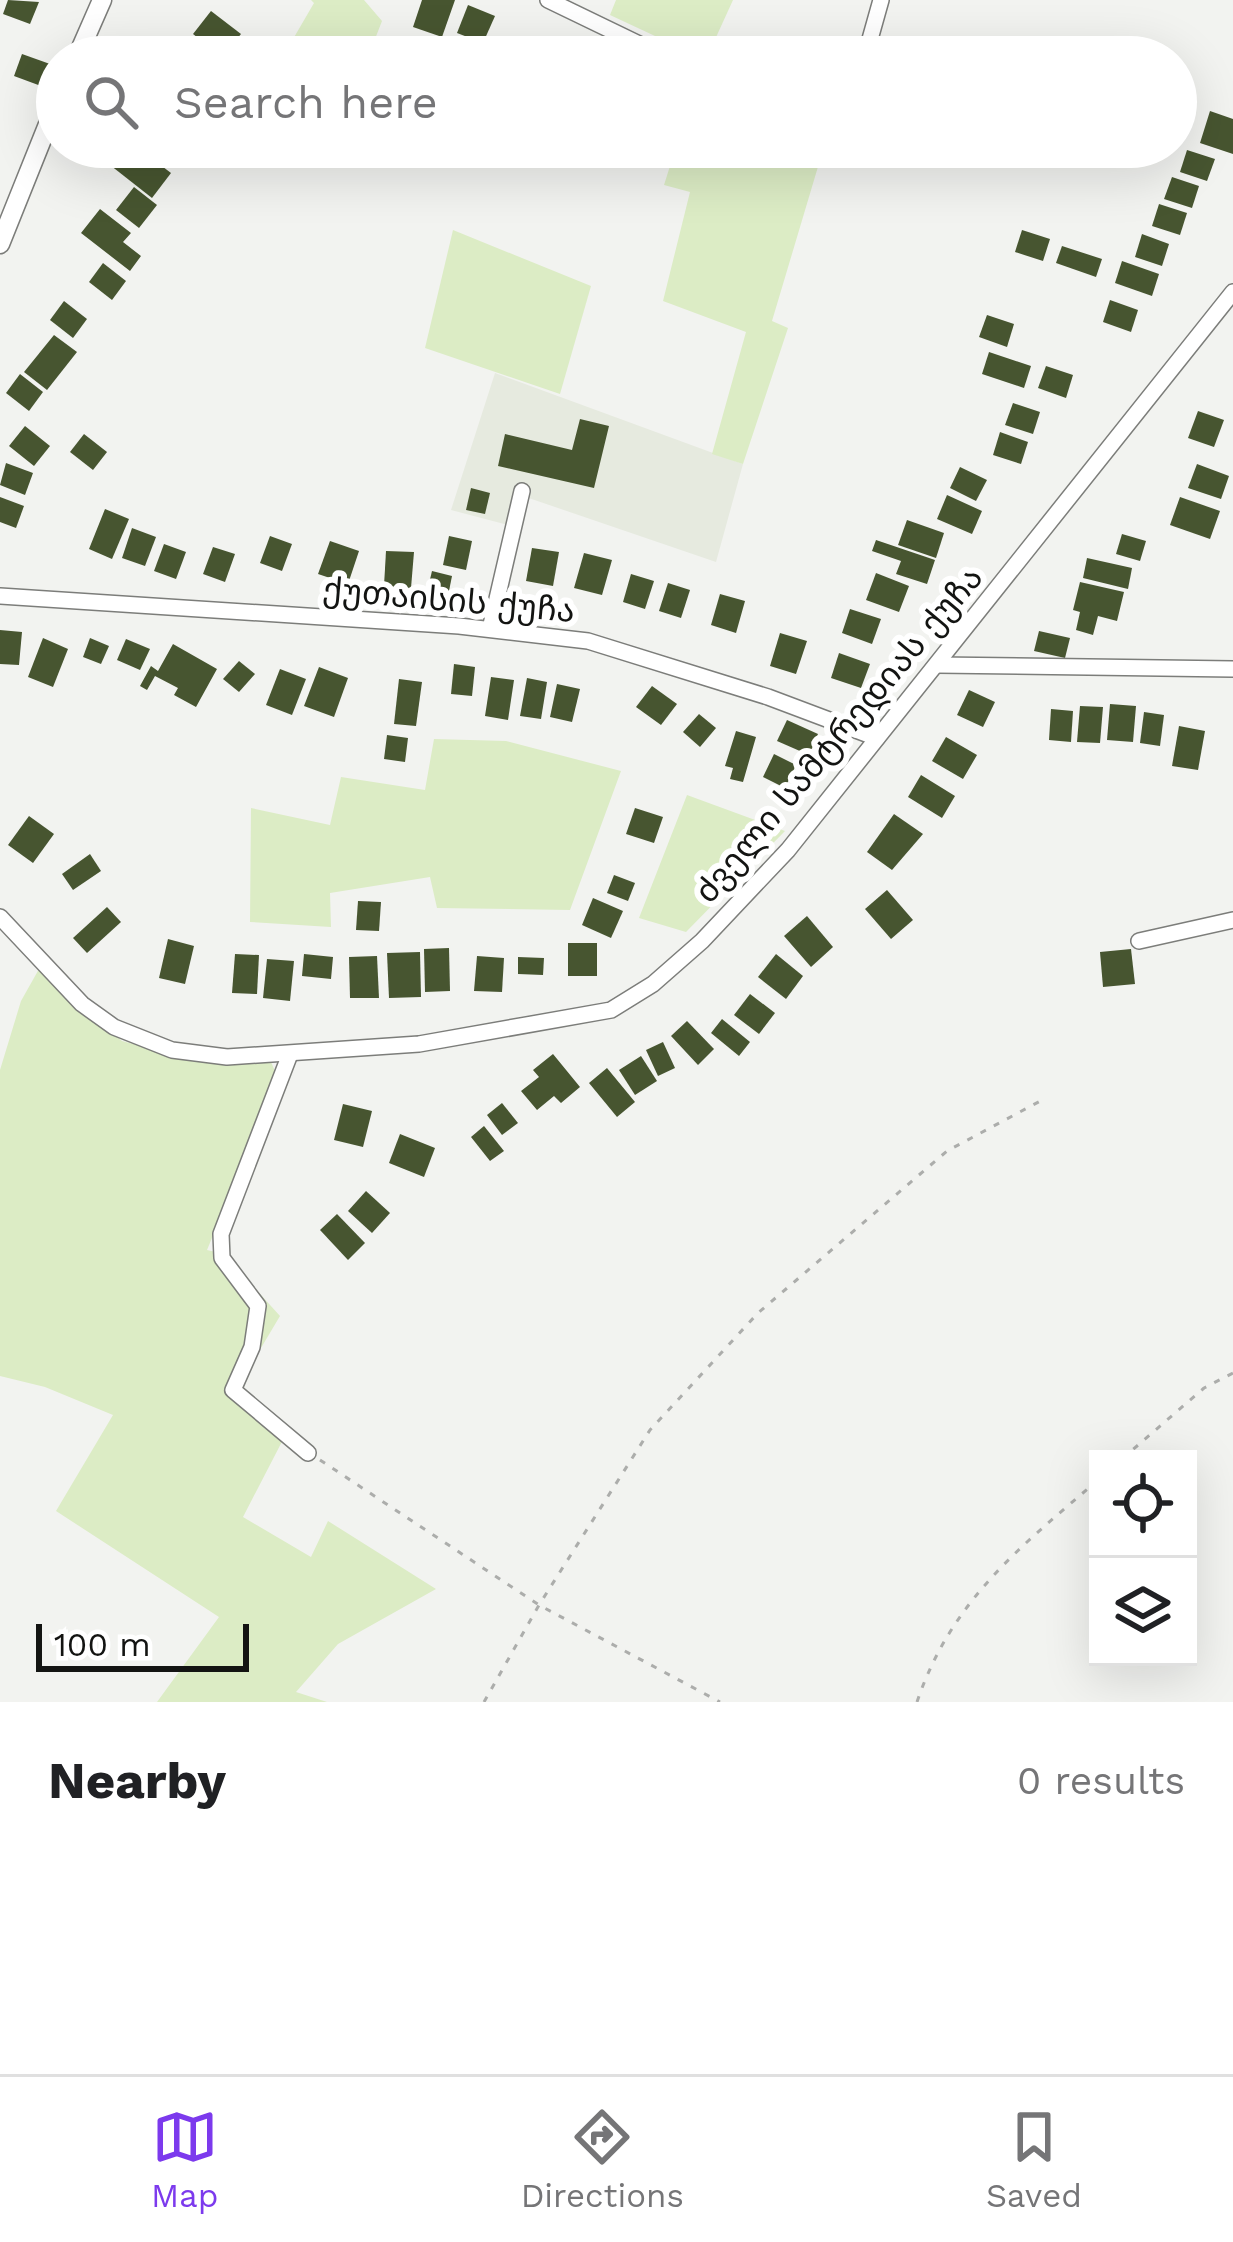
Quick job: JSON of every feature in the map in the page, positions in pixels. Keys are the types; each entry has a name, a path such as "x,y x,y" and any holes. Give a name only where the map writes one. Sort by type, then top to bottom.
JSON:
{"main road":[{"path":"86,36 102,0"},
{"path":"0,244 36,155"}],"street":[{"path":"548,0 623,36"},
{"path":"872,36 881,0"},
{"name":"ძველი სამტრედიას ქუჩა","path":"0,917 82,1004 114,1027 172,1049 226,1058 418,1044 611,1010 653,983 702,941 788,850 1233,292"},
{"path":"490,628 522,491"},
{"name":"ქუთაისის ქუჩა","path":"0,596 490,628 588,641 768,697 877,738"},
{"path":"937,664 1233,669"},
{"path":"1139,941 1233,920"},
{"path":"290,1054 221,1234 222,1258 258,1306 252,1347 233,1390 308,1453"}],"path":[{"path":"484,1702 538,1605 650,1430 758,1312 947,1150 1044,1099"},
{"path":"1132,1450 1204,1388 1233,1373"},
{"path":"308,1453 538,1605 720,1702"},
{"path":"917,1702 958,1614 1016,1551 1089,1488"}],"shaded area":[{"path":"495,373 743,464 716,562 517,494 508,525 451,510"}],"green space":[{"path":"311,0 364,0 382,21 376,36 295,36 314,3"},
{"path":"616,0 733,0 717,36 655,36 610,15"},
{"path":"669,168 818,168 772,321 788,328 743,464 712,454 746,332 663,301 690,192 664,185"},
{"path":"453,230 591,286 560,394 425,348"},
{"path":"434,739 506,741 621,771 570,910 437,908 430,877 330,893 331,927 250,922 251,808 330,825 341,777 425,790"},
{"path":"687,795 785,831 686,932 639,918"},
{"path":"39,969 122,1041 172,1054 271,1062 278,1078 207,1250 224,1254 280,1316 236,1390 288,1430 243,1517 311,1557 328,1521 436,1589 338,1644 296,1692 327,1702 157,1702 219,1617 56,1511 113,1415 45,1387 0,1376 0,1070 21,1001"}],"building":[{"path":"8,0 39,2 30,24 3,14"},
{"path":"422,0 455,0 442,36 413,27"},
{"path":"468,5 495,16 486,36 457,33"},
{"path":"211,11 241,34 196,36"},
{"path":"22,54 36,59 36,84 14,76"},
{"path":"1210,111 1233,119 1233,154 1200,143"},
{"path":"1197,153 1215,159 1207,181 1180,172 1181,168 1197,168"},
{"path":"114,168 164,168 171,173 152,198"},
{"path":"1172,177 1199,186 1192,208 1164,199"},
{"path":"134,187 157,205 139,228 116,210"},
{"path":"1159,204 1187,213 1180,235 1152,226"},
{"path":"100,209 131,233 123,242 141,256 130,271 81,233"},
{"path":"1022,230 1050,239 1043,261 1015,252"},
{"path":"1142,234 1169,244 1162,266 1135,257"},
{"path":"1062,246 1102,259 1096,277 1056,263"},
{"path":"1122,261 1159,274 1152,296 1115,283"},
{"path":"103,263 126,281 112,300 89,282"},
{"path":"1110,300 1138,310 1131,332 1103,322"},
{"path":"64,301 87,319 73,338 50,320"},
{"path":"987,315 1014,324 1007,347 979,337"},
{"path":"54,335 77,352 47,390 24,372"},
{"path":"989,352 1031,366 1024,388 982,374"},
{"path":"1046,366 1073,375 1066,398 1038,388"},
{"path":"20,374 43,392 29,411 6,393"},
{"path":"1013,403 1040,412 1033,434 1005,425"},
{"path":"1198,411 1224,420 1214,447 1188,438"},
{"path":"580,419 609,426 594,488 498,466 505,434 572,450"},
{"path":"25,426 50,446 34,466 9,446"},
{"path":"1000,432 1028,442 1021,464 993,455"},
{"path":"84,434 107,452 93,470 70,452"},
{"path":"6,463 33,473 25,495 0,485"},
{"path":"1197,464 1229,476 1221,499 1188,488"},
{"path":"960,467 987,480 976,501 950,488"},
{"path":"471,488 490,493 485,514 466,510"},
{"path":"947,495 982,511 972,534 937,519"},
{"path":"0,497 24,506 16,528 0,522"},
{"path":"1180,497 1220,511 1210,539 1170,525"},
{"path":"105,509 129,519 112,559 89,549"},
{"path":"907,520 944,533 936,558 898,545"},
{"path":"132,528 156,537 145,566 122,558"},
{"path":"1122,534 1146,541 1140,561 1116,554"},
{"path":"270,536 292,544 282,571 260,563"},
{"path":"449,536 472,541 466,570 443,565"},
{"path":"876,540 935,560 927,584 896,574 901,561 872,551"},
{"path":"330,541 359,551 348,584 318,574"},
{"path":"164,544 186,552 176,579 154,571"},
{"path":"213,547 235,554 225,582 203,574"},
{"path":"532,548 559,552 553,586 526,581"},
{"path":"386,551 414,552 411,588 384,586"},
{"path":"584,553 612,560 602,595 574,588"},
{"path":"1087,558 1132,568 1128,589 1083,578"},
{"path":"432,571 452,576 448,596 427,592"},
{"path":"876,573 909,586 899,612 866,600"},
{"path":"631,574 654,581 645,609 623,602"},
{"path":"1080,582 1124,592 1117,621 1098,616 1093,635 1076,630 1080,612 1073,610"},
{"path":"668,583 690,590 681,618 659,611"},
{"path":"720,594 745,601 736,633 711,625"},
{"path":"850,609 881,619 872,644 842,633"},
{"path":"0,630 22,632 19,665 0,664"},
{"path":"1039,631 1070,638 1065,658 1034,651"},
{"path":"780,633 807,641 796,674 770,666"},
{"path":"43,638 68,649 53,687 28,677"},
{"path":"90,638 109,646 101,664 83,657"},
{"path":"126,639 150,649 140,670 117,660"},
{"path":"173,644 217,669 196,707 174,695 178,688 155,676 147,690 140,686 151,666 158,671"},
{"path":"839,653 870,664 861,688 831,678"},
{"path":"239,661 255,674 239,692 223,679"},
{"path":"454,664 475,667 472,696 451,694"},
{"path":"319,667 348,678 334,717 304,706"},
{"path":"280,669 306,679 292,715 266,705"},
{"path":"491,677 514,680 508,720 485,716"},
{"path":"527,678 547,682 541,719 520,716"},
{"path":"399,679 422,682 416,726 394,724"},
{"path":"557,684 580,689 572,722 550,717"},
{"path":"652,686 677,704 661,725 636,707"},
{"path":"969,690 995,702 983,727 957,715"},
{"path":"1110,704 1136,706 1133,742 1107,740"},
{"path":"1080,706 1103,707 1100,743 1077,742"},
{"path":"1051,709 1073,711 1071,742 1049,740"},
{"path":"1144,712 1164,715 1160,746 1140,743"},
{"path":"699,714 716,728 700,747 683,732"},
{"path":"787,720 818,734 809,755 777,741"},
{"path":"1179,726 1205,731 1198,770 1172,766"},
{"path":"736,731 756,737 743,782 730,779 733,768 725,766"},
{"path":"387,735 408,738 405,762 384,759"},
{"path":"946,737 977,755 963,779 932,761"},
{"path":"774,754 796,765 785,788 763,777"},
{"path":"921,775 955,796 942,818 908,797"},
{"path":"635,808 663,817 654,843 626,834"},
{"path":"894,814 923,834 892,870 867,852"},
{"path":"29,816 54,834 33,863 8,845"},
{"path":"90,854 101,871 73,890 62,874"},
{"path":"614,875 635,883 628,901 607,893"},
{"path":"887,890 913,920 891,939 865,909"},
{"path":"593,898 623,911 611,938 582,925"},
{"path":"358,901 381,902 379,931 356,930"},
{"path":"107,907 121,922 87,953 73,938"},
{"path":"807,916 833,947 811,967 784,936"},
{"path":"168,939 194,946 185,984 159,978"},
{"path":"568,943 597,943 597,976 568,976"},
{"path":"449,948 450,991 425,992 424,949"},
{"path":"1131,949 1135,984 1103,987 1100,952"},
{"path":"420,952 421,997 389,998 387,953"},
{"path":"235,954 259,955 257,994 232,993"},
{"path":"304,954 333,957 331,979 302,976"},
{"path":"776,954 803,976 786,999 758,977"},
{"path":"377,956 379,998 350,998 349,957"},
{"path":"477,956 504,958 502,992 474,991"},
{"path":"518,957 544,958 543,975 518,974"},
{"path":"267,959 294,961 290,1001 263,998"},
{"path":"750,994 775,1013 759,1034 734,1015"},
{"path":"722,1019 750,1042 739,1056 711,1033"},
{"path":"687,1021 714,1049 698,1065 671,1036"},
{"path":"663,1042 675,1068 658,1076 646,1050"},
{"path":"553,1054 580,1087 561,1103 554,1096 537,1110 521,1091 539,1077 533,1070"},
{"path":"641,1056 657,1081 635,1095 619,1070"},
{"path":"607,1068 635,1102 617,1117 589,1083"},
{"path":"502,1103 518,1123 502,1135 487,1115"},
{"path":"343,1104 372,1111 363,1147 334,1140"},
{"path":"484,1126 504,1151 490,1161 471,1137"},
{"path":"400,1134 435,1148 424,1177 389,1163"},
{"path":"366,1191 390,1213 372,1233 348,1211"},
{"path":"337,1214 365,1243 348,1260 320,1230"}]}
